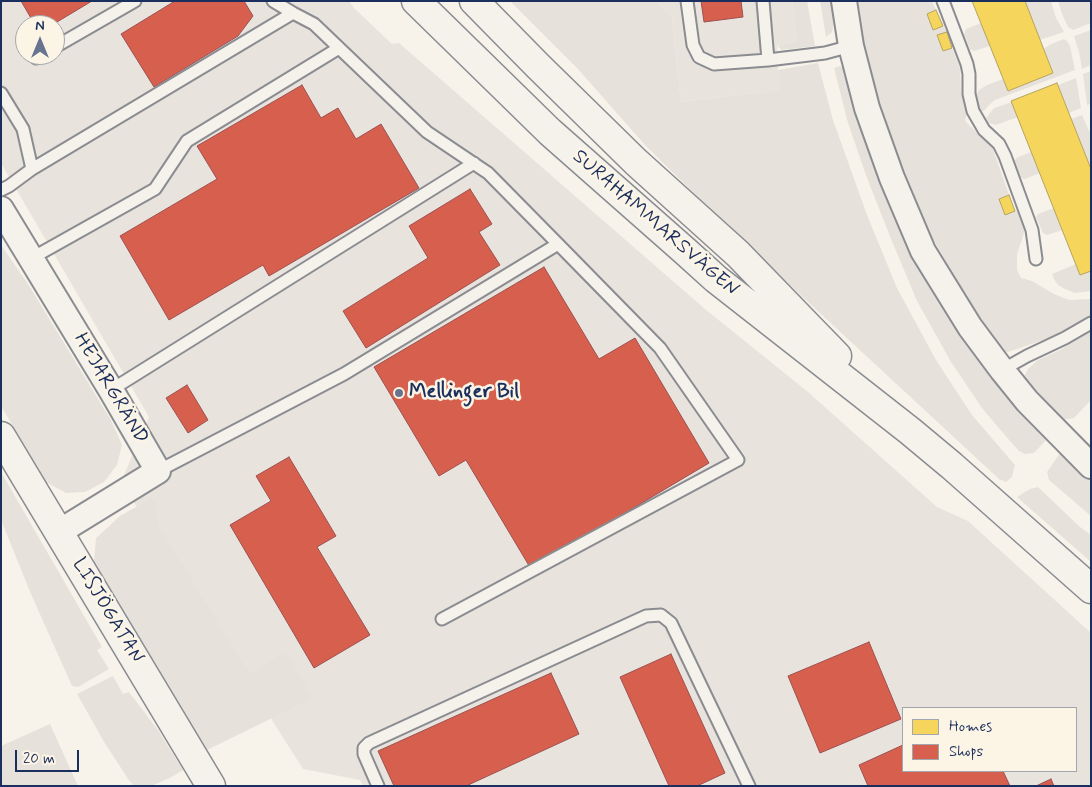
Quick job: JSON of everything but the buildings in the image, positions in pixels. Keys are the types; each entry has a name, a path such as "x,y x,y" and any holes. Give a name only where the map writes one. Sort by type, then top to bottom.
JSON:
{"main road":[{"name":"SURAHAMMARSVÄGEN","path":"416,1 550,132 716,279 910,431 1091,589"},
{"name":"SURAHAMMARSVÄGEN","path":"474,1 636,162 738,254 910,431"},
{"path":"493,1 500,9 501,29"},
{"name":"LISJÖGATAN","path":"1,436 211,786"}],"street":[{"path":"844,1 851,46 867,108 892,178 923,251 970,327 1002,370 1027,401 1091,466"},
{"name":"HEJARGRÄND","path":"1,209 158,471"},
{"path":"59,532 158,471"}],"lane":[{"path":"65,41 134,1"},
{"path":"273,1 314,24 427,132 488,173 660,348 738,460 442,620"},
{"path":"687,1 693,46 699,57 714,64 825,53 851,46"},
{"path":"763,1 768,60"},
{"path":"943,1 967,64 969,94 973,111 984,130 999,144 1032,230 1036,259"},
{"path":"1,190 10,186 32,169 293,13"},
{"path":"32,258 155,189 187,141 339,48"},
{"path":"1,93 23,129 32,169"},
{"path":"111,390 474,163"},
{"path":"158,471 344,374 558,244"},
{"path":"1002,370 1066,338 1091,323"},
{"path":"378,786 364,754 364,748 369,743 646,616 661,615 671,623 749,786"}],"shaded area":[{"path":"1,1 349,1 392,44 399,43 705,309 808,392 937,507 968,521 1091,633 1091,786 363,786 360,780 303,769 121,482 149,417 1,163"},
{"path":"510,1 656,1 672,18 681,102 781,90 778,70 818,63 833,120 867,215 897,288 936,360 972,415 1015,465 1012,477 1006,482 999,479 741,240 645,145 577,68"},
{"path":"656,1 792,1 797,41 777,46 778,70 782,90 681,102 672,18"},
{"path":"792,1 807,1 815,46 782,50 777,46 797,41"},
{"path":"820,1 831,1 834,22 832,32 826,37"},
{"path":"855,1 932,1 936,10 927,14 933,29 943,26 947,32 937,35 943,51 952,48 960,68 961,93 967,113 965,121 993,149 1009,195 999,199 1005,214 1018,211 1025,230 1017,254 1017,270 1021,278 1032,281 1054,294 1069,300 1091,299 1091,315 1052,337 1005,353 996,343 964,294 924,223 900,167 877,100"},
{"path":"1025,1 1051,1 1056,18 1064,32 1040,40"},
{"path":"1058,1 1091,1 1091,23 1073,30 1068,27"},
{"path":"981,23 990,46 974,51 970,49 964,34 966,29"},
{"path":"1091,30 1091,65 1082,69 1074,36"},
{"path":"1064,39 1070,46 1075,70 995,100 984,111 980,109 976,94 987,85 1003,79 1008,91 1053,73 1044,49"},
{"path":"840,66 845,70 871,157 893,213 927,279 1001,387 1047,439 1034,453 1025,454 1019,451 982,408 951,362 917,301 867,178 848,123 834,68"},
{"path":"1091,71 1091,104 1087,105 1083,74"},
{"path":"1076,78 1081,108 1069,113 1058,85"},
{"path":"1012,102 1018,117 996,125 989,123 986,118 994,108"},
{"path":"1082,115 1091,135 1091,169 1071,119"},
{"path":"1031,152 1040,173 1025,179 1021,178 1014,162 1016,158"},
{"path":"1054,208 1062,230 1047,235 1043,233 1036,217 1038,214"},
{"path":"1,245 28,284 111,420 122,445 117,465 104,482 85,492 66,493 46,482 1,406"},
{"path":"1076,264 1080,275 1091,271 1091,291 1075,293 1058,285 1054,279 1052,274"},
{"path":"1091,331 1091,400 1074,418 1063,420 1024,377 1028,369 1038,360 1060,350"},
{"path":"1060,453 1091,482 1091,516 1049,480 1047,472"},
{"path":"1,472 102,647 97,650 109,669 78,687 72,686 31,594 1,520"},
{"path":"1038,487 1091,535 1091,562 1017,497 1030,489"},
{"path":"152,498 156,502 158,525 249,673 286,652 313,698 205,751 94,563 96,538 120,516"},
{"path":"113,676 123,694 129,692 158,730 183,770 151,786 134,786 128,779 77,694"},
{"path":"50,724 78,786 1,786 1,746"}],"place":[{"name":"Mellinger Bil","path":"399,393"}]}
